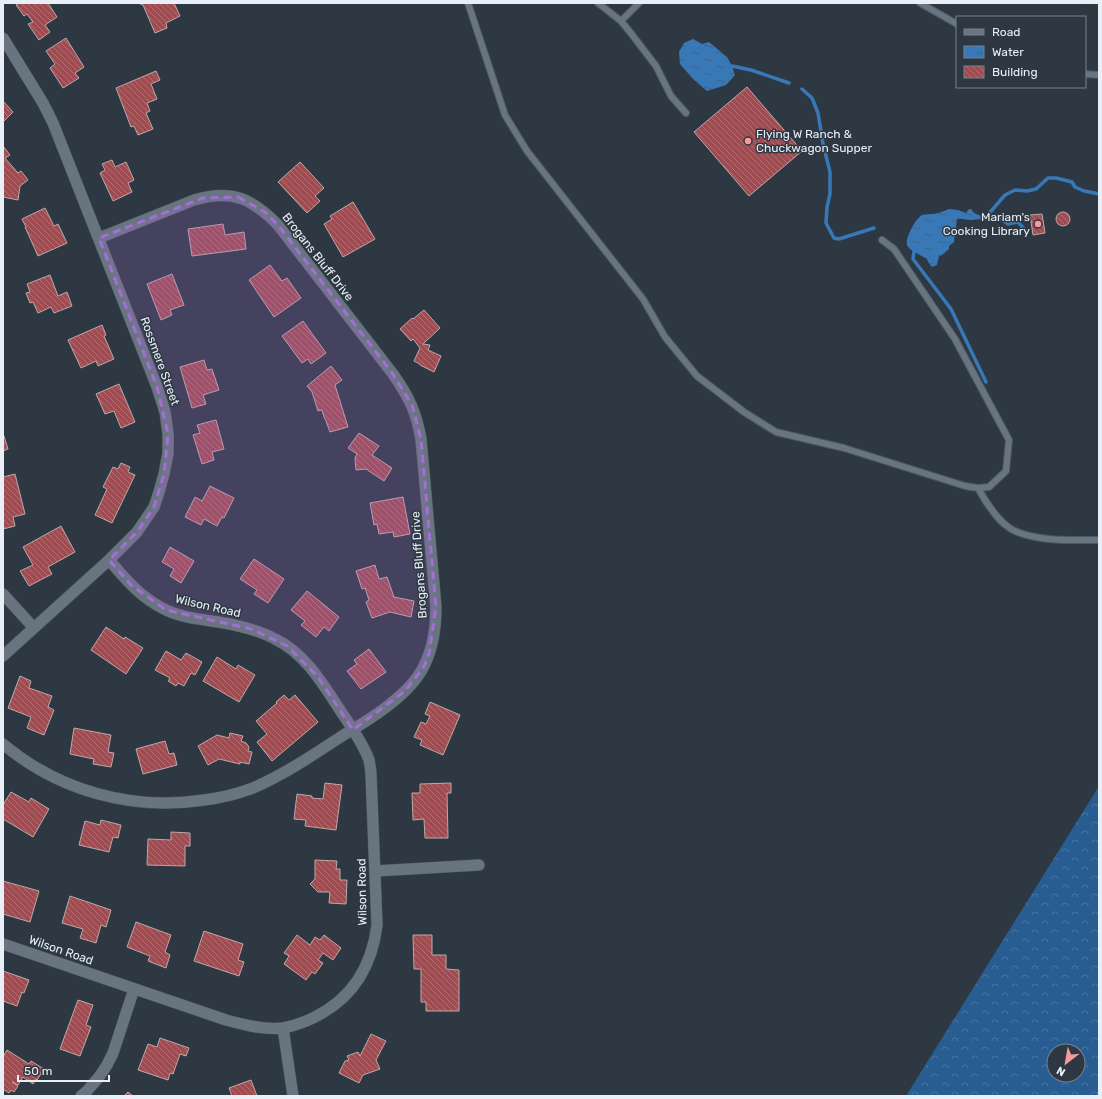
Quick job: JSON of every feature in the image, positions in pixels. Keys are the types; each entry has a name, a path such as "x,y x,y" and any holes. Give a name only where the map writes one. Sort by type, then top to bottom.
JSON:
{"street":[{"name":"Rossmere Street","path":"3,38 43,103 53,123 157,387 165,412 168,434 168,453 159,492 154,506 137,532 109,560 3,656"},
{"name":"Brogans Bluff Drive","path":"3,744 13,753 51,776 92,793 113,799 166,804 187,803 223,797 252,788 282,774 353,730 392,702 405,691 424,667 433,641 436,623 436,607 418,420 412,405 392,374 278,225 265,212 252,203 238,197 223,195 207,196 99,238"},
{"name":"Wilson Road","path":"3,944 219,1018 246,1026 283,1028 299,1024 324,1013 348,993 358,981 366,967 375,940 377,925 371,775 369,761 353,730 318,677 309,666 287,646 276,639 250,629 194,618 166,610 142,595 109,560"},
{"path":"3,594 34,628"},
{"path":"375,871 479,865"},
{"path":"81,1096 99,1077 113,1053 134,989"},
{"path":"283,1028 293,1096"}],"lane":[{"path":"468,3 505,115 526,151 643,300 666,337 697,376 744,412 776,432 844,448 965,486 978,488 989,487 1006,471 1009,440 955,339 894,249 882,240"},
{"path":"598,3 621,21 656,66 671,96 686,113"},
{"path":"621,21 639,3"},
{"path":"920,3 956,23"},
{"path":"1086,74 1099,75"},
{"path":"978,488 985,500 1001,519 1010,528 1021,533 1038,537 1058,539 1099,540"}],"highlighted area":[{"path":"238,197 265,212 278,225 393,374 412,405 421,439 436,607 429,654 424,667 405,691 353,730 318,677 287,646 251,629 166,610 131,585 109,560 137,532 154,507 164,474 168,434 157,387 99,238 203,198"}],"green space":[{"path":"1099,786 1099,1096 906,1096"}],"water":[{"path":"693,39 702,44 709,42 727,57 735,75 726,85 707,91 694,80 680,64 679,52 684,43"},
{"path":"949,209 966,213 969,209 971,209 974,213 981,216 981,219 957,219 954,242 949,246 949,249 939,256 937,265 932,267 927,259 908,247 907,242 909,233 914,224 922,215 940,213"}],"building":[{"path":"19,3 48,3 57,17 45,25 50,32 39,40 28,24 33,22 27,14 24,16 16,5"},
{"path":"138,3 174,3 180,16 166,23 167,28 155,33 143,5"},
{"path":"66,38 84,67 75,73 79,78 63,88 50,68 55,64 46,51"},
{"path":"156,71 160,80 151,84 157,99 147,103 150,111 146,113 153,129 138,135 134,126 131,127 116,88"},
{"name":"Flying W Ranch & Chuckwagon Supper","path":"747,87 802,151 749,196 694,132"},
{"path":"3,101 13,112 3,122"},
{"path":"3,146 10,155 5,158 18,173 21,171 28,180 20,186 18,200 3,197"},
{"path":"112,160 115,167 126,162 134,180 128,183 132,192 113,201 100,173 105,170 102,164"},
{"path":"300,162 324,188 315,196 320,201 307,213 278,182"},
{"path":"353,202 375,239 343,257 324,224 332,219 330,216"},
{"path":"45,208 54,226 58,224 67,243 38,256 22,219"},
{"path":"1063,212 1068,214 1070,219 1068,224 1063,226 1058,224 1056,219 1058,214"},
{"name":"Mariam's Cooking Library","path":"1042,214 1045,233 1033,235 1030,215"},
{"path":"223,224 225,235 244,232 246,249 192,256 188,229"},
{"path":"270,265 282,281 287,278 301,298 274,317 249,280"},
{"path":"172,274 184,305 170,310 172,315 161,320 147,284"},
{"path":"50,275 58,296 67,292 72,306 54,313 51,307 38,313 33,302 30,303 26,293 30,292 27,284"},
{"path":"424,310 440,328 423,344 430,345 428,350 441,356 434,372 414,361 420,348 413,339 411,341 400,329"},
{"path":"303,321 326,353 311,364 308,359 302,363 282,336"},
{"path":"102,325 106,335 104,336 114,359 98,366 96,361 81,368 68,340"},
{"path":"204,360 207,370 212,369 219,390 203,395 206,404 192,408 180,367"},
{"path":"331,366 342,380 335,385 348,427 330,432 322,410 318,411 312,392 307,386"},
{"path":"119,384 135,422 121,428 114,411 105,414 96,394"},
{"path":"216,420 224,449 212,452 214,460 202,464 193,435 200,433 197,425"},
{"path":"3,433 8,449 3,451"},
{"path":"359,433 379,446 372,455 392,468 384,481 366,469 356,470 355,458 357,454 348,448"},
{"path":"121,463 130,467 128,472 135,475 112,523 95,515 107,489 103,487 113,467 118,469"},
{"path":"15,474 25,514 13,517 15,526 3,529 3,477"},
{"path":"210,486 234,498 224,518 222,517 217,526 204,519 201,525 185,517 195,497 202,501"},
{"path":"403,497 410,534 394,537 393,532 379,534 377,524 374,525 370,503"},
{"path":"61,526 75,552 48,567 52,574 29,586 20,571 33,565 23,547"},
{"path":"170,547 194,561 181,583 170,576 174,569 162,562"},
{"path":"254,559 284,579 268,603 254,594 257,590 240,579"},
{"path":"375,565 379,579 387,577 394,597 414,601 411,617 390,612 372,618 366,602 369,600 365,588 362,589 356,571"},
{"path":"307,591 339,617 329,631 324,627 316,637 301,625 305,621 291,610"},
{"path":"106,627 124,639 125,637 143,648 126,674 91,650"},
{"path":"369,649 386,672 361,689 347,671 357,664 354,660"},
{"path":"166,651 181,660 186,653 202,662 195,675 191,673 184,686 178,683 176,686 168,681 170,678 155,670"},
{"path":"217,657 236,669 238,665 255,675 239,702 203,681"},
{"path":"20,676 31,681 29,688 52,696 48,707 54,710 44,735 27,728 31,717 8,708"},
{"path":"284,695 289,700 295,695 318,722 272,761 257,742 267,734 256,721"},
{"path":"430,702 460,715 443,755 420,745 422,740 414,737 421,722 426,724 430,716 425,714"},
{"path":"74,728 111,735 108,752 114,753 111,767 93,764 94,759 70,754"},
{"path":"230,733 243,736 241,741 246,743 249,747 248,751 252,752 249,764 240,762 240,764 219,759 208,765 198,746 217,735 229,738"},
{"path":"165,741 169,754 174,753 177,765 143,774 136,749"},
{"path":"325,783 342,785 336,830 305,826 306,820 294,819 297,794 323,799"},
{"path":"451,783 451,793 447,793 448,838 425,838 424,819 413,820 412,793 420,793 420,784"},
{"path":"11,792 29,802 31,798 49,809 33,837 3,819 3,805"},
{"path":"101,820 121,825 118,838 113,837 109,852 79,845 85,821 100,825"},
{"path":"171,832 190,833 190,846 185,846 185,866 147,865 148,839 171,840"},
{"path":"315,860 337,861 336,869 340,869 340,880 347,880 346,904 329,903 330,892 318,892 310,884 315,879"},
{"path":"3,881 39,891 30,922 3,914"},
{"path":"70,896 111,910 106,927 101,925 96,943 80,938 83,929 62,923"},
{"path":"136,922 171,935 165,952 170,955 166,968 148,961 150,956 127,947"},
{"path":"204,931 243,944 238,960 244,962 239,976 194,961"},
{"path":"297,935 310,945 315,937 320,940 324,935 341,948 333,960 323,953 318,960 323,963 315,974 312,972 306,980 284,964 289,956 284,953"},
{"path":"413,935 432,935 432,955 446,955 446,969 459,970 459,1011 426,1011 426,1002 421,1002 421,969 414,969"},
{"path":"3,971 29,980 24,993 22,992 17,1006 3,1001"},
{"path":"78,1000 93,1005 86,1025 91,1027 80,1056 60,1049"},
{"path":"371,1034 386,1041 376,1060 380,1069 363,1075 359,1083 339,1073 345,1061 349,1060 347,1056 358,1052 360,1056"},
{"path":"160,1038 189,1048 186,1056 180,1054 173,1074 170,1073 168,1080 138,1070 148,1044 157,1047"},
{"path":"7,1050 29,1064 31,1061 44,1069 33,1084 23,1077 18,1085 12,1082 18,1086 14,1092 11,1090 9,1093 3,1089 3,1057"},
{"path":"251,1080 257,1096 232,1096 229,1088"},
{"path":"128,1092 133,1096 124,1096"}],"waterway":[{"path":"732,66 751,70 789,83"},
{"path":"802,89 812,98 818,113 823,144 830,172 830,194 826,223 834,238 839,239 874,228"},
{"path":"981,217 986,217 1005,195 1015,190 1027,191 1036,189 1048,178 1056,178 1072,182 1075,187 1084,191 1099,194"},
{"path":"982,219 1000,218 1008,224 1018,222 1025,230"},
{"path":"914,251 913,259 951,309 986,382"}],"place":[{"name":"Flying W Ranch & Chuckwagon Supper","path":"748,141"},
{"name":"Mariam's Cooking Library","path":"1038,224"}]}
